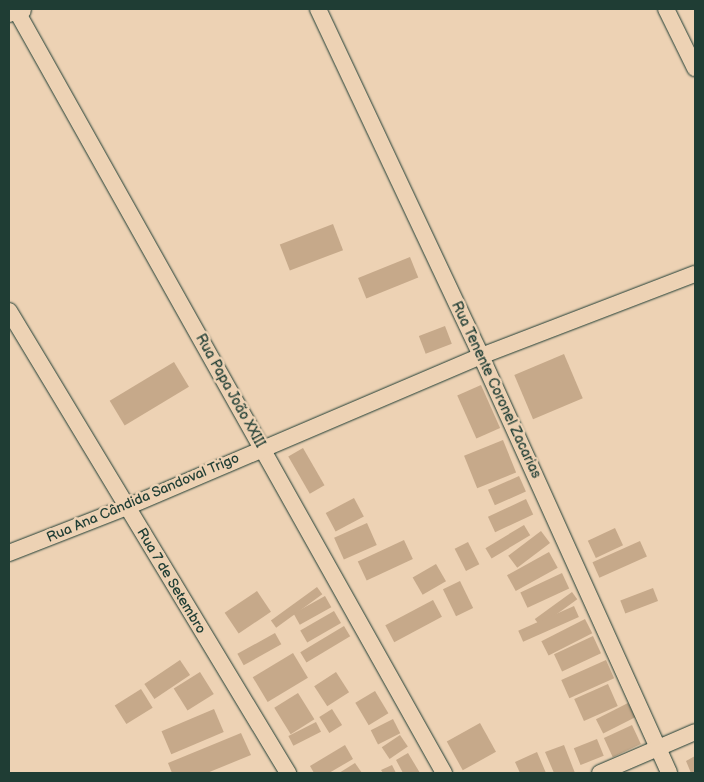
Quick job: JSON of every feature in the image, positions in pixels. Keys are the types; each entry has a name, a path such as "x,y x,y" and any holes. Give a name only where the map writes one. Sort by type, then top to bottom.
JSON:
{"street":[{"name":"Rua Tenente Coronel Zacarias","path":"318,9 481,356 669,773"},
{"path":"666,9 695,68"},
{"name":"Rua Papa João XXIII","path":"15,10 444,773"},
{"name":"Rua Ana Cândida Sandoval Trigo","path":"9,553 127,507 481,356 695,274"},
{"name":"Rua 7 de Setembro","path":"9,310 288,773"},
{"path":"600,773 695,732"}],"building":[{"path":"333,224 343,250 290,271 280,244"},
{"path":"410,257 418,277 366,298 358,278"},
{"path":"445,326 452,344 426,354 419,336"},
{"path":"564,354 583,398 533,419 514,375"},
{"path":"174,362 189,387 125,425 110,401"},
{"path":"481,385 500,428 476,439 457,396"},
{"path":"503,440 516,472 477,488 464,456"},
{"path":"303,448 324,485 310,494 288,456"},
{"path":"519,476 526,492 495,505 488,490"},
{"path":"354,498 364,517 336,532 326,513"},
{"path":"526,499 533,514 495,532 488,517"},
{"path":"367,523 377,545 344,560 334,538"},
{"path":"524,525 530,535 492,558 485,548"},
{"path":"615,528 623,545 596,558 588,541"},
{"path":"541,531 550,543 517,568 508,556"},
{"path":"404,540 413,559 367,581 358,562"},
{"path":"640,541 647,557 599,578 592,562"},
{"path":"468,542 479,564 466,571 455,549"},
{"path":"549,552 558,568 516,591 507,575"},
{"path":"436,564 446,581 423,595 413,578"},
{"path":"562,573 569,588 527,608 520,592"},
{"path":"460,581 473,608 456,616 443,589"},
{"path":"317,587 322,594 276,628 271,621"},
{"path":"653,588 658,601 625,614 620,601"},
{"path":"257,591 271,612 239,634 225,613"},
{"path":"572,592 577,599 540,626 535,619"},
{"path":"325,596 331,607 300,625 294,613"},
{"path":"433,600 442,617 394,642 385,625"},
{"path":"574,606 579,617 523,642 518,631"},
{"path":"334,611 341,623 307,643 300,630"},
{"path":"585,619 592,633 549,656 541,641"},
{"path":"344,626 350,636 306,663 300,652"},
{"path":"275,633 281,644 244,665 237,654"},
{"path":"593,636 601,653 562,671 554,654"},
{"path":"293,653 308,678 268,702 253,677"},
{"path":"180,660 190,675 154,699 144,684"},
{"path":"606,660 614,678 569,698 561,680"},
{"path":"200,672 214,694 187,710 174,688"},
{"path":"336,672 349,692 327,706 314,686"},
{"path":"608,684 618,706 584,721 574,699"},
{"path":"141,689 153,708 126,724 115,705"},
{"path":"375,691 388,713 369,725 355,703"},
{"path":"298,693 314,719 291,734 274,708"},
{"path":"628,703 635,717 603,734 596,719"},
{"path":"214,709 224,732 171,754 162,731"},
{"path":"332,709 342,725 329,733 319,717"},
{"path":"393,719 400,733 378,745 371,730"},
{"path":"316,722 321,732 293,746 288,736"},
{"path":"480,723 496,752 463,770 447,741"},
{"path":"632,725 641,744 613,757 604,738"},
{"path":"241,733 251,755 207,773 172,773 168,763"},
{"path":"400,735 408,747 390,759 382,747"},
{"path":"597,739 604,756 581,765 574,748"},
{"path":"345,745 353,759 329,773 314,773 310,766"},
{"path":"564,745 575,773 554,773 545,752"},
{"path":"537,752 546,773 520,773 515,762"},
{"path":"408,753 420,773 403,773 396,760"},
{"path":"695,756 695,773 691,773 686,761"},
{"path":"355,763 362,773 339,773"},
{"path":"392,765 396,773 383,773 381,770"}]}
